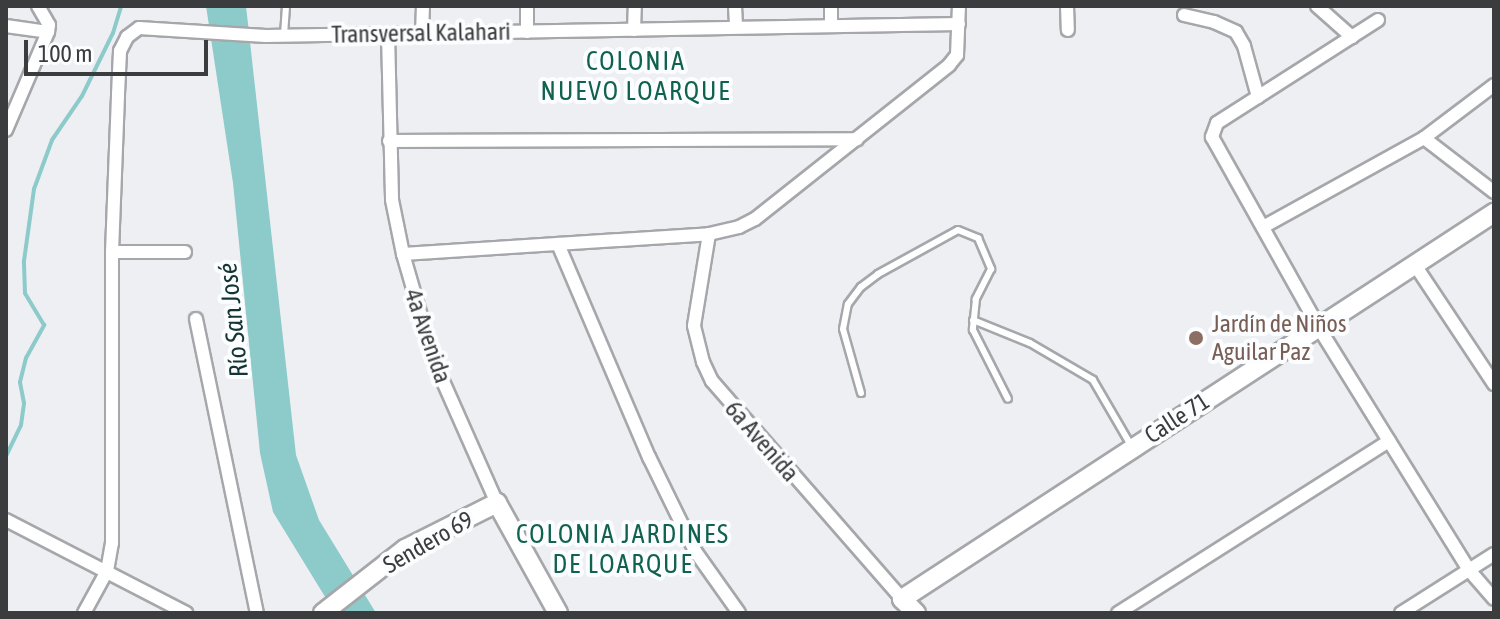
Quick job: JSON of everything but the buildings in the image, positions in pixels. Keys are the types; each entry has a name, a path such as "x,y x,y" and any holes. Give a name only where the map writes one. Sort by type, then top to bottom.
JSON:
{"street":[{"path":"6,130 48,32 45,14 38,6"},
{"path":"422,34 423,6"},
{"path":"527,6 527,32"},
{"path":"634,30 635,6"},
{"path":"735,6 736,27"},
{"path":"831,6 831,24"},
{"path":"403,254 709,234 755,219 949,65 957,55 959,6"},
{"path":"1067,6 1068,30"},
{"path":"1317,6 1352,37"},
{"path":"1184,15 1214,22 1236,32 1258,97"},
{"path":"1378,20 1217,123 1212,137 1319,328 1469,570 1494,599"},
{"name":"Transversal Kalahari","path":"112,252 120,51 127,37 139,28 266,36 959,24"},
{"path":"6,26 48,32"},
{"name":"4a Avenida","path":"388,34 392,200 403,254 434,361 497,503 558,613"},
{"path":"1263,227 1424,138 1494,85"},
{"path":"1424,138 1494,192"},
{"path":"389,141 857,139"},
{"name":"Calle 71","path":"902,599 1494,213"},
{"name":"6a Avenida","path":"709,234 694,326 703,362 712,381 916,613"},
{"path":"558,244 649,457 695,551 739,613"},
{"path":"84,613 107,571 112,543 112,252 185,252"},
{"path":"1415,265 1494,384"},
{"path":"196,319 257,613"},
{"path":"1118,613 1389,441"},
{"name":"Sendero 69","path":"323,613 405,549 497,503"},
{"path":"6,520 186,613"},
{"path":"1401,613 1494,554"}],"lane":[{"path":"284,35 286,6"},
{"path":"861,393 843,329 848,304 861,287 878,274 958,230 978,238 991,269 981,284 973,330 1008,399"},
{"path":"973,320 1030,343 1093,380 1132,447"}],"water":[{"path":"206,6 246,6 296,455 319,520 376,613 335,613 273,512 260,453 233,183"}],"waterway":[{"path":"6,456 21,425 24,403 20,382 26,358 44,325 25,293 24,261 34,189 52,140 82,96 113,33 121,6"}],"place":[{"name":"Jardín de Niños Aguilar Paz","path":"1196,338"}],"district":[{"name":"COLONIA NUEVO LOARQUE","path":"636,77"},
{"name":"COLONIA JARDINES DE LOARQUE","path":"623,550"}],"water label":[{"name":"Río San José","path":"234,320"}]}
